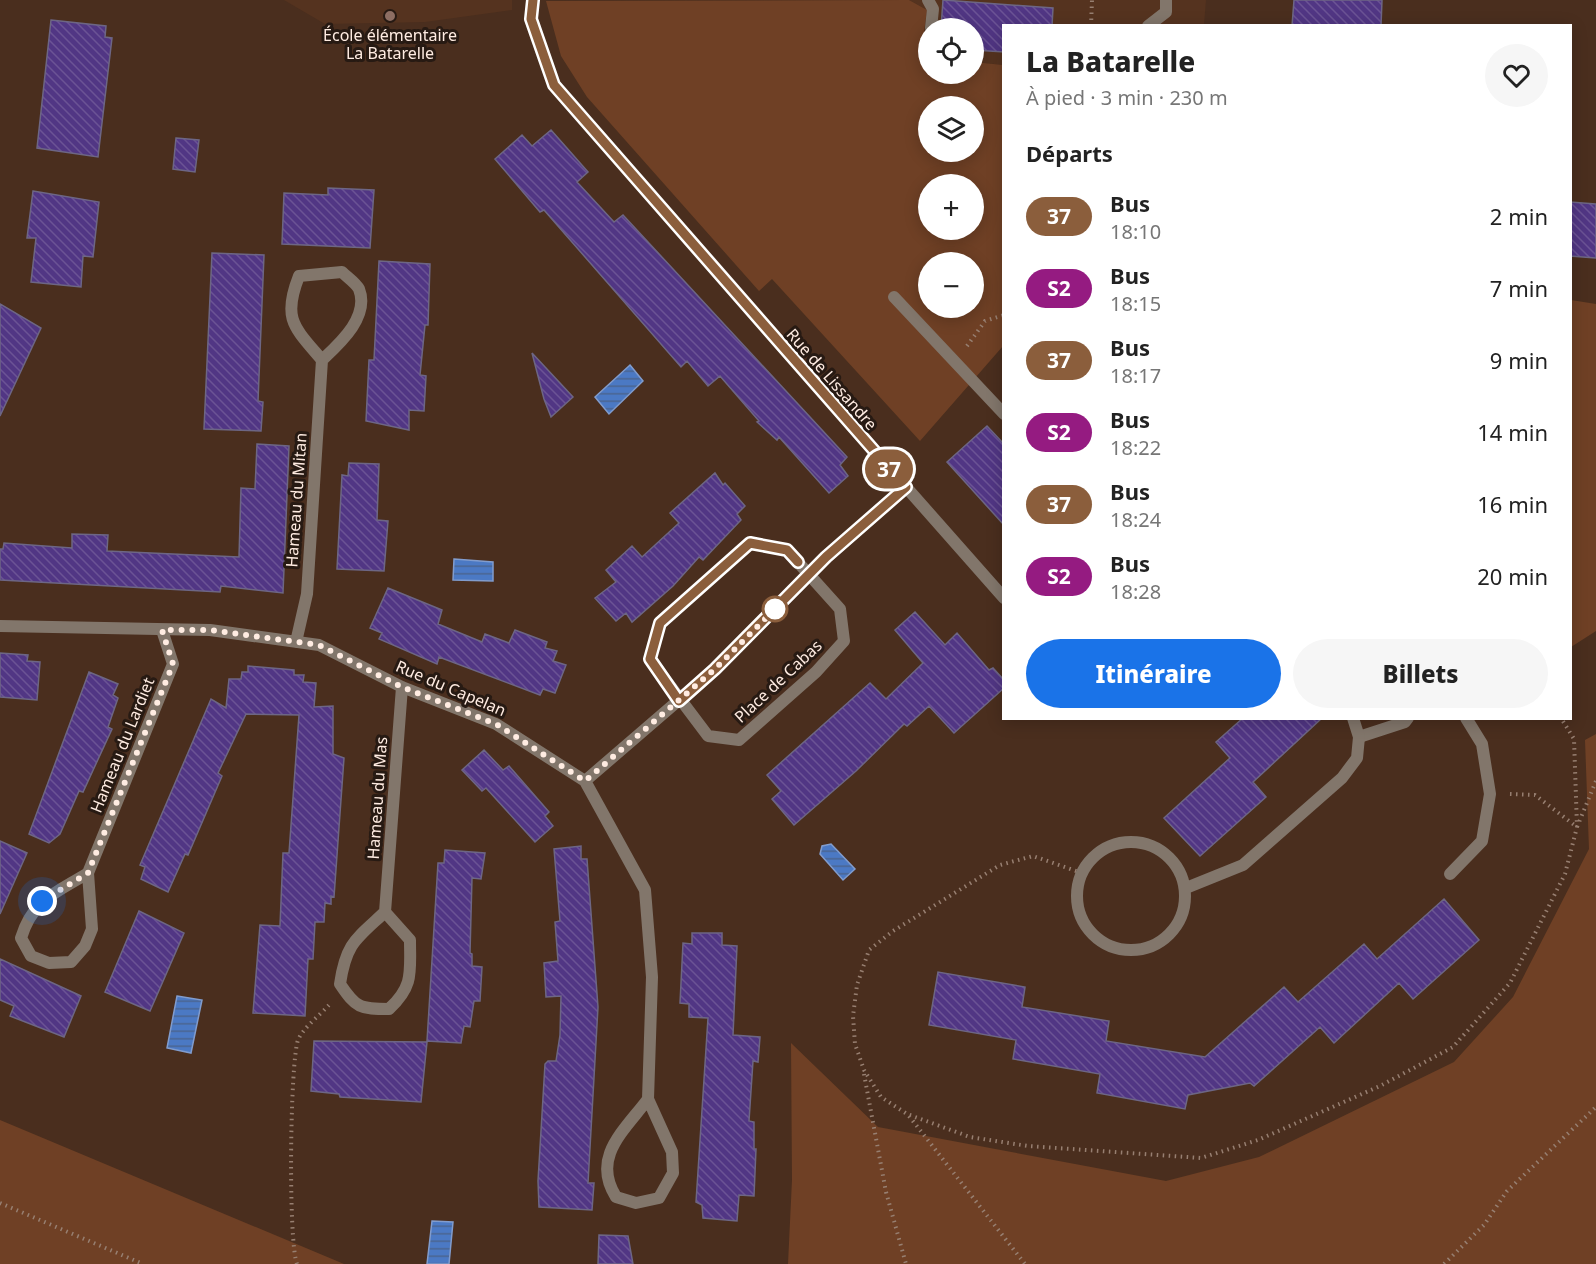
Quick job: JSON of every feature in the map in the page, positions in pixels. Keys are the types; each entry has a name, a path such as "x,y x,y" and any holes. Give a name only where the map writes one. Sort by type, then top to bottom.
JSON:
{"street":[{"name":"Rue de Lissandre","path":"533,0 531,19 554,85 1002,595"},
{"path":"928,0 933,9 932,18"},
{"path":"1151,24 1166,12 1166,0"},
{"path":"342,272 358,288 361,305 346,338 321,360 292,319 289,300 299,276 342,272"},
{"path":"894,297 1002,412"},
{"name":"Hameau du Mitan","path":"296,642 307,594 321,360"},
{"path":"585,781 715,669 810,574 906,487"},
{"name":"Place de Cabas","path":"750,543 787,550 810,574 840,609 844,640 816,672 739,740 708,735 679,701 650,659 660,623 750,543"},
{"name":"Rue du Capelan","path":"0,626 210,630 319,645 402,687 496,724 585,781 645,890 652,977 648,1099 672,1152 673,1173 659,1198 636,1203 616,1197 606,1182 605,1160 648,1099"},
{"name":"Hameau du Lardiet","path":"88,873 42,901 28,916 21,938 31,956 49,963 71,962 85,946 92,929 88,873 173,664 162,630"},
{"name":"Hameau du Mas","path":"385,912 402,687"},
{"path":"1186,888 1243,864 1333,786 1357,758 1359,736 1354,720"},
{"path":"1359,736 1406,720"},
{"path":"1450,874 1482,841 1490,794 1482,744 1467,720"},
{"path":"1127,841 1148,844 1165,852 1180,870 1186,888 1186,902 1181,919 1171,934 1156,945 1138,951 1119,950 1100,942 1087,928 1079,914 1076,896 1082,873 1094,855 1108,846 1127,841"},
{"path":"385,912 410,940 410,983 401,998 389,1009 362,1009 340,984 344,958 352,942 385,912"}],"path":[{"path":"1090,24 1092,0"},
{"path":"956,361 985,321 1002,316"},
{"path":"1562,720 1575,739 1577,827"},
{"path":"864,1070 881,1097 907,1114 970,1137 1028,1146 1201,1158 1258,1140 1380,1086 1453,1047 1510,983 1565,874 1577,827 1596,781"},
{"path":"1490,794 1535,795 1577,827"},
{"path":"906,1264 886,1192 864,1070 855,1044 854,1016 857,984 869,950 892,931 1000,865 1033,856 1082,873"},
{"path":"297,1264 293,1254 291,1194 293,1090 298,1039 343,989"},
{"path":"1444,1264 1484,1225 1507,1191 1596,1107"},
{"path":"907,1114 1025,1264"},
{"path":"0,1203 142,1264"}],"shaded area":[{"name":"École élémentaire La Batarelle","path":"284,0 512,0 512,10 425,22 325,24"},
{"path":"909,0 1206,0 1204,24 1002,24 1002,65 984,63 984,18 926,18 927,10"},
{"path":"909,0 927,10 926,18 918,18 918,84 984,84 984,63 1002,65 1002,347 920,441 772,279 759,291 587,97 561,56 546,1"},
{"path":"1572,300 1596,304 1596,631 1572,646"},
{"path":"1596,734 1596,1264 788,1264 792,1180 791,1043 878,1127 1166,1181 1259,1157 1454,1062 1513,997 1589,849 1585,740"},
{"path":"0,1120 344,1264 0,1264"}],"water":[{"path":"630,365 643,381 609,414 595,397"},
{"path":"454,559 493,562 493,581 453,580"},
{"path":"831,844 855,869 843,880 820,854 822,846"},
{"path":"177,996 202,1000 191,1053 167,1048"},
{"path":"432,1221 453,1222 449,1264 427,1264"}],"building":[{"path":"943,0 1053,8 1052,24 1002,24 1002,52 984,51 984,18 942,18"},
{"path":"1294,0 1382,0 1381,24 1292,24"},
{"path":"51,20 106,26 105,37 112,38 98,157 37,148"},
{"path":"551,130 588,172 577,182 614,222 623,215 847,457 840,465 848,476 829,493 779,437 777,440 757,422 759,421 720,376 708,386 687,361 681,367 544,210 540,212 495,159 522,135 532,146"},
{"path":"176,138 199,140 195,172 173,169"},
{"path":"328,188 374,190 370,248 282,244 284,193 328,195"},
{"path":"33,191 99,202 93,257 83,256 81,287 31,282 36,238 27,238"},
{"path":"1572,202 1596,204 1596,258 1572,256"},
{"path":"212,253 264,255 258,401 263,402 261,431 204,429"},
{"path":"379,261 430,264 428,325 425,325 420,375 426,376 424,411 409,410 409,430 366,421 369,360 374,360"},
{"path":"0,304 41,328 0,416"},
{"path":"532,353 573,397 551,417 544,399"},
{"path":"987,426 1002,442 1002,523 947,462"},
{"path":"257,444 289,446 283,593 221,586 220,592 0,580 0,549 3,549 4,543 72,548 72,534 108,535 107,551 239,557 241,488 255,489"},
{"path":"349,463 379,464 377,520 388,521 384,571 337,569 342,475 348,476"},
{"path":"715,473 723,485 725,483 745,506 737,514 741,520 703,560 699,557 673,586 632,622 626,613 616,621 595,598 616,582 606,570 632,546 642,557 679,523 670,513"},
{"path":"388,588 442,610 438,624 482,642 485,634 509,643 515,630 547,642 545,648 557,651 553,661 566,665 555,693 543,689 540,695 439,657 437,664 379,639 382,633 370,628"},
{"path":"915,612 945,645 957,633 989,670 993,668 1002,678 1002,690 954,733 929,706 907,726 904,724 856,771 794,825 772,799 781,791 767,775 870,683 886,699 923,663 895,630"},
{"path":"0,653 28,655 27,661 40,662 37,700 0,697"},
{"path":"248,666 294,670 294,675 304,675 303,682 316,683 314,707 333,706 333,754 344,758 334,897 331,896 331,904 325,903 324,922 315,922 313,959 308,959 305,1016 253,1013 260,925 280,926 283,853 289,853 299,715 246,714 218,773 222,776 188,855 185,854 168,892 141,879 145,867 140,865 211,699 226,708 229,679 241,679 242,672 248,672"},
{"path":"89,672 118,684 113,695 118,698 108,727 112,729 83,792 79,791 60,834 49,843 29,834"},
{"path":"1241,720 1320,720 1253,782 1266,797 1200,856 1164,818 1230,758 1216,742"},
{"path":"484,750 503,770 509,766 549,812 545,816 553,826 535,842 486,788 482,791 462,770"},
{"path":"0,841 27,853 0,914"},
{"path":"581,846 581,859 587,859 598,1007 588,1183 594,1183 592,1210 539,1207 538,1181 545,1064 548,1061 556,1061 560,1035 561,996 546,997 544,963 558,961 555,922 560,921 554,849"},
{"path":"445,850 485,853 481,879 472,878 470,953 472,954 472,966 482,967 480,1001 474,1001 470,1027 464,1026 461,1043 427,1041 438,863 444,863"},
{"path":"1444,899 1479,940 1413,999 1399,983 1334,1043 1320,1027 1254,1086 1250,1083 1188,1095 1185,1109 1097,1093 1100,1074 1013,1059 1016,1040 929,1025 938,972 1025,987 1022,1007 1109,1021 1106,1041 1205,1057 1284,987 1298,1002 1364,944 1377,959"},
{"path":"139,911 184,933 150,1011 105,992"},
{"path":"692,933 722,933 722,945 737,946 733,1035 760,1037 758,1062 753,1061 749,1121 754,1122 754,1149 756,1149 754,1196 739,1195 737,1221 703,1218 702,1205 696,1202 708,1018 689,1017 689,1004 680,1003 683,943 692,944"},
{"path":"0,959 81,996 64,1037 10,1016 14,1006 0,1000"},
{"path":"314,1041 427,1042 421,1102 340,1097 339,1094 311,1091"},
{"path":"599,1235 628,1236 633,1264 598,1264"}],"bus line":[{"name":"37","path":"533,0 531,19 554,85 906,487 826,557 715,669 679,701 650,659 660,623 750,543 787,550 798,562"}],"place":[{"name":"École élémentaire La Batarelle","path":"390,16"}],"route":[{"path":"42,901 88,873 173,664 162,630 210,630 319,645 402,687 496,724 585,781 715,669 775,609"}]}
